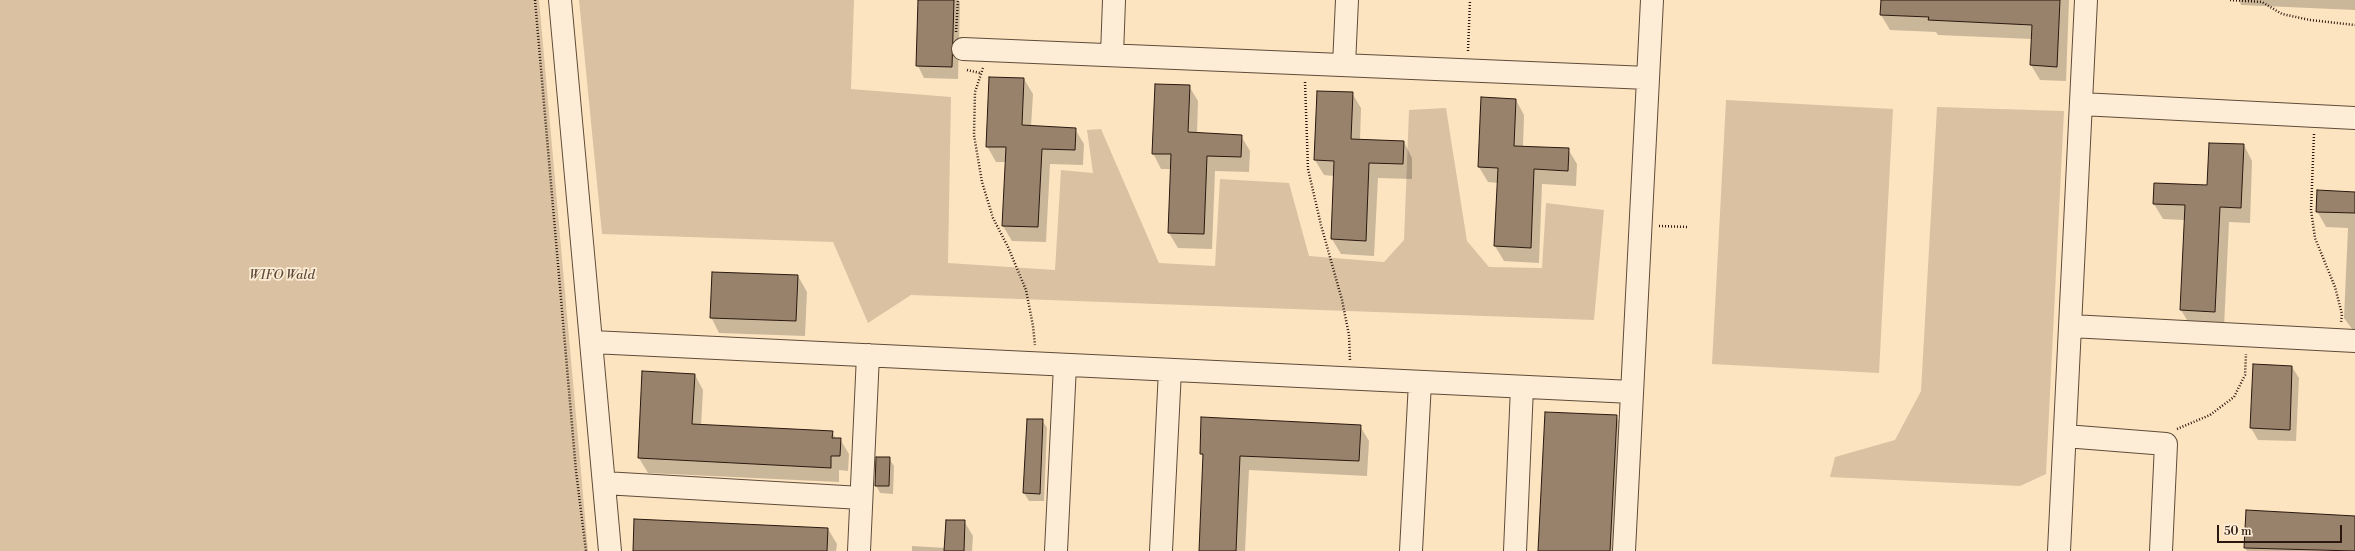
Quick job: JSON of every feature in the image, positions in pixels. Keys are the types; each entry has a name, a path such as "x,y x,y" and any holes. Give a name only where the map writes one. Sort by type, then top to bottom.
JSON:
{"lane":[{"path":"560,0 610,551"},
{"path":"1112,55 1114,0"},
{"path":"1344,65 1347,0"},
{"path":"1624,551 1652,0"},
{"path":"2059,551 2086,0"},
{"path":"963,49 1648,78"},
{"path":"2081,104 2355,118"},
{"path":"2071,326 2347,340"},
{"path":"592,342 1632,392"},
{"path":"859,551 868,355"},
{"path":"1056,551 1065,365"},
{"path":"1161,551 1170,370"},
{"path":"1411,551 1420,382"},
{"path":"1515,551 1522,387"},
{"path":"2065,436 2166,444 2161,551"},
{"path":"604,483 861,498"}],"path":[{"path":"535,0 576,471 586,551"},
{"path":"1467,70 1470,0"},
{"path":"2230,0 2262,2 2282,14 2310,20 2355,25"},
{"path":"993,50 980,73 975,92 974,135 982,182 993,218 1008,247 1026,290 1033,326 1036,363"},
{"path":"1306,64 1305,96 1308,169 1321,225 1342,300 1349,335 1351,379"},
{"path":"2314,116 2311,210 2315,238 2335,288 2347,340"},
{"path":"1640,226 1688,227"},
{"path":"2166,444 2177,429 2210,415 2234,397 2245,375 2248,335"}],"green space":[{"name":"WIFO Wald","path":"0,0 539,0 588,551 0,551"},
{"path":"579,0 854,0 851,89 951,97 948,263 1055,270 1061,170 1093,173 1087,130 1101,129 1159,263 1215,266 1220,179 1289,183 1309,256 1384,262 1404,240 1409,110 1446,108 1467,241 1489,267 1542,268 1546,203 1604,210 1594,320 911,295 868,323 833,242 602,234"},
{"path":"1726,100 1893,109 1879,373 1712,364"},
{"path":"1937,107 2064,111 2046,474 2020,486 1830,477 1835,457 1895,440 1921,391"}],"building":[{"path":"918,0 954,0 952,67 916,66"},
{"path":"1881,0 2060,0 2057,67 2030,65 2032,25 1928,20 1929,17 1880,15"},
{"path":"989,77 1024,78 1022,125 1076,128 1075,150 1042,149 1038,227 1002,226 1006,147 986,147"},
{"path":"1155,84 1190,85 1188,132 1242,135 1241,157 1207,156 1204,234 1168,233 1171,154 1152,154"},
{"path":"1317,91 1353,92 1351,139 1404,141 1403,164 1369,163 1366,241 1331,239 1334,161 1314,160"},
{"path":"1481,97 1516,99 1514,146 1569,148 1568,171 1534,169 1531,248 1494,246 1498,168 1478,167"},
{"path":"2209,143 2244,144 2241,208 2220,207 2215,312 2180,310 2185,205 2153,204 2154,183 2207,185"},
{"path":"2317,190 2355,192 2355,213 2316,212"},
{"path":"712,272 798,275 796,321 710,318"},
{"path":"2253,364 2292,366 2290,430 2250,428"},
{"path":"642,371 695,374 692,424 833,431 832,438 841,438 840,456 831,456 831,468 638,458"},
{"path":"1545,412 1617,415 1610,551 1538,551"},
{"path":"1201,417 1361,425 1359,461 1240,456 1236,551 1199,551 1203,454 1200,454"},
{"path":"1027,419 1043,419 1040,494 1023,493"},
{"path":"876,457 890,457 889,486 875,486"},
{"path":"2246,510 2355,516 2355,551 2244,548"},
{"path":"634,519 828,528 827,551 633,551"},
{"path":"946,520 965,520 964,551 944,551"}]}
